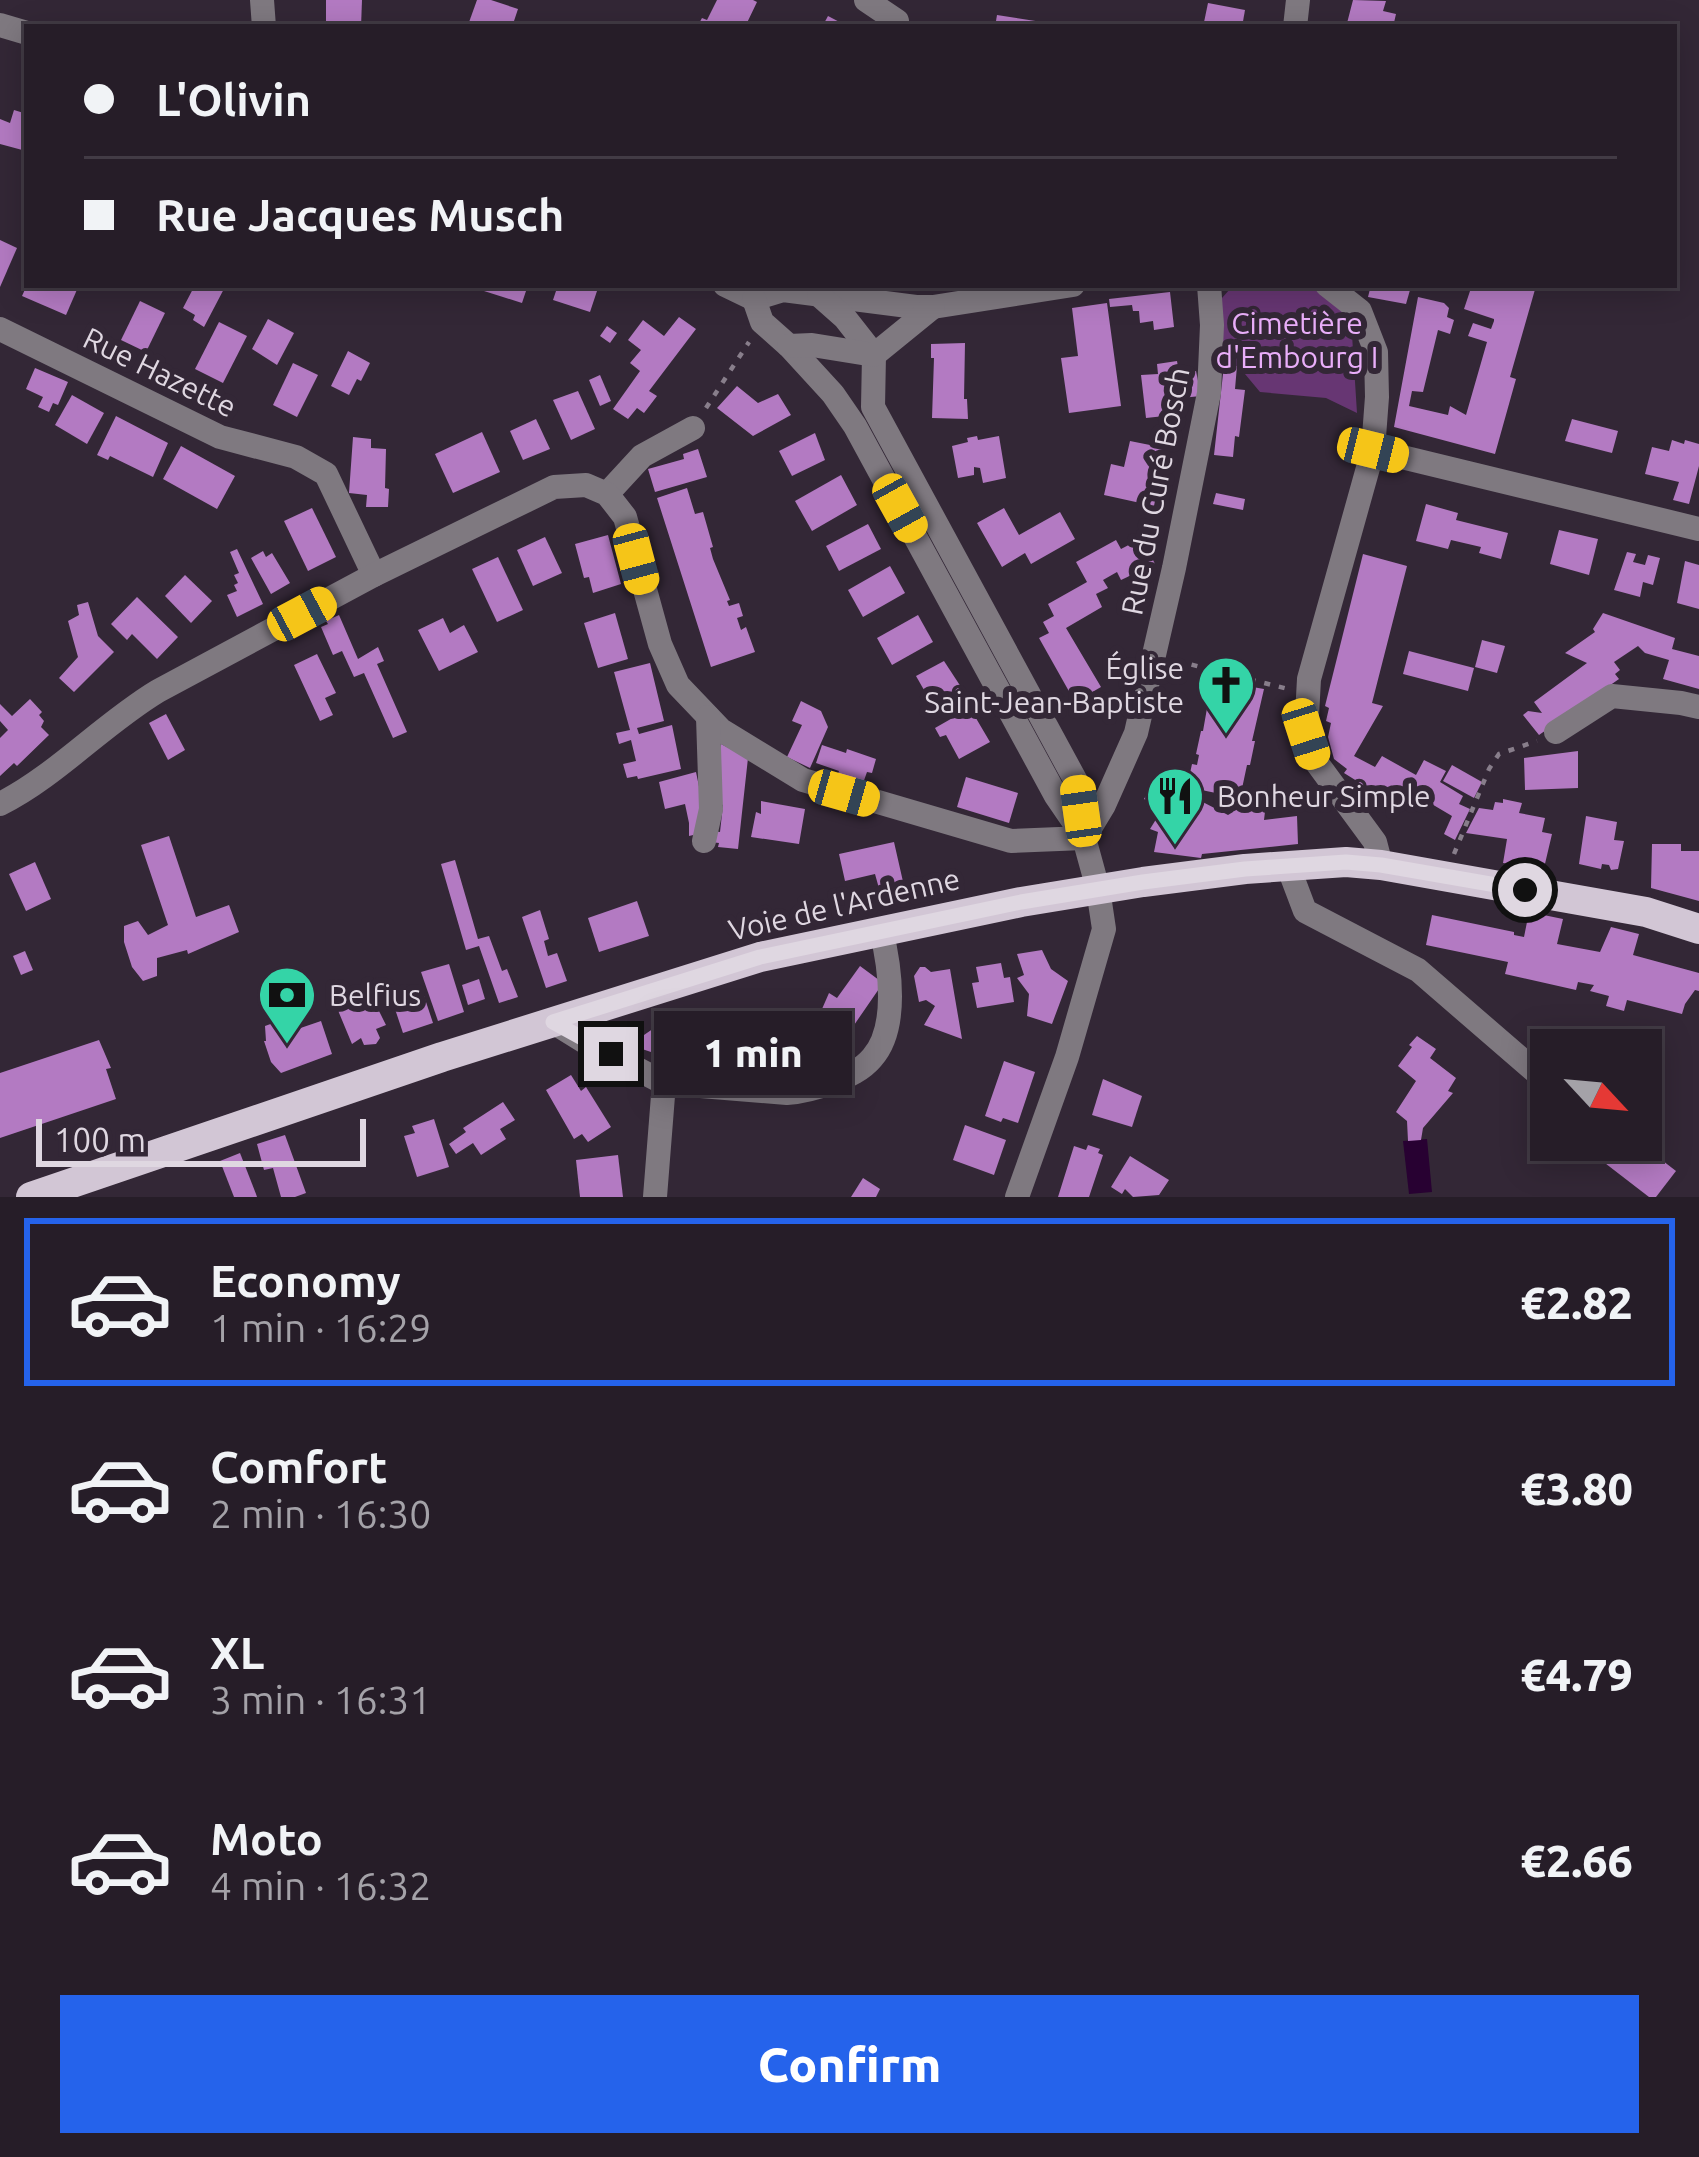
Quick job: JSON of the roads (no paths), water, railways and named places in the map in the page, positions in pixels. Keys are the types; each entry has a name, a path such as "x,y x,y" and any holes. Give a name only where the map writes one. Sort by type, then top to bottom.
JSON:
{"main road":[{"name":"Voie de l'Ardenne","path":"31,1197 442,1057 760,957 1098,890 1245,869 1346,862 1646,912 1699,929"}],"street":[{"path":"866,0 898,16"},
{"path":"729,288 758,310 833,394 855,426 1056,796 1084,838"},
{"path":"758,310 784,288 916,308 1054,288"},
{"name":"Rue du Curé Bosch","path":"1084,838 1136,733 1154,656 1209,393 1210,288"},
{"path":"1331,288 1360,310 1376,352 1377,397 1373,450 1309,679 1306,734 1314,759 1375,842 1381,865"},
{"path":"819,295 845,318 874,355 873,407 1077,783 1104,929 1067,1057 1017,1197"},
{"path":"789,346 874,355 933,307"},
{"name":"Rue Hazette","path":"0,328 220,437 313,465 326,474 374,575"},
{"path":"607,494 642,456 693,428"},
{"path":"1373,450 1699,529"},
{"path":"0,804 128,709 374,575 554,487 586,485 607,494 625,517 660,644 678,685 721,730 802,780 1011,842 1084,838"},
{"path":"1556,732 1612,696 1699,707"},
{"path":"704,841 711,809 708,717"},
{"path":"1288,866 1306,911 1418,970 1530,1067"},
{"path":"553,1022 664,1083 807,1092 856,1072 881,1046 890,966 881,930"},
{"path":"655,1197 664,1083"}],"place":[{"name":"Église Saint-Jean-Baptiste","path":"1226,736"},
{"name":"Bonheur Simple","path":"1175,847"},
{"name":"Belfius","path":"287,1046"}],"park label":[{"name":"Cimetière d'Embourg I","path":"1297,340"}]}
